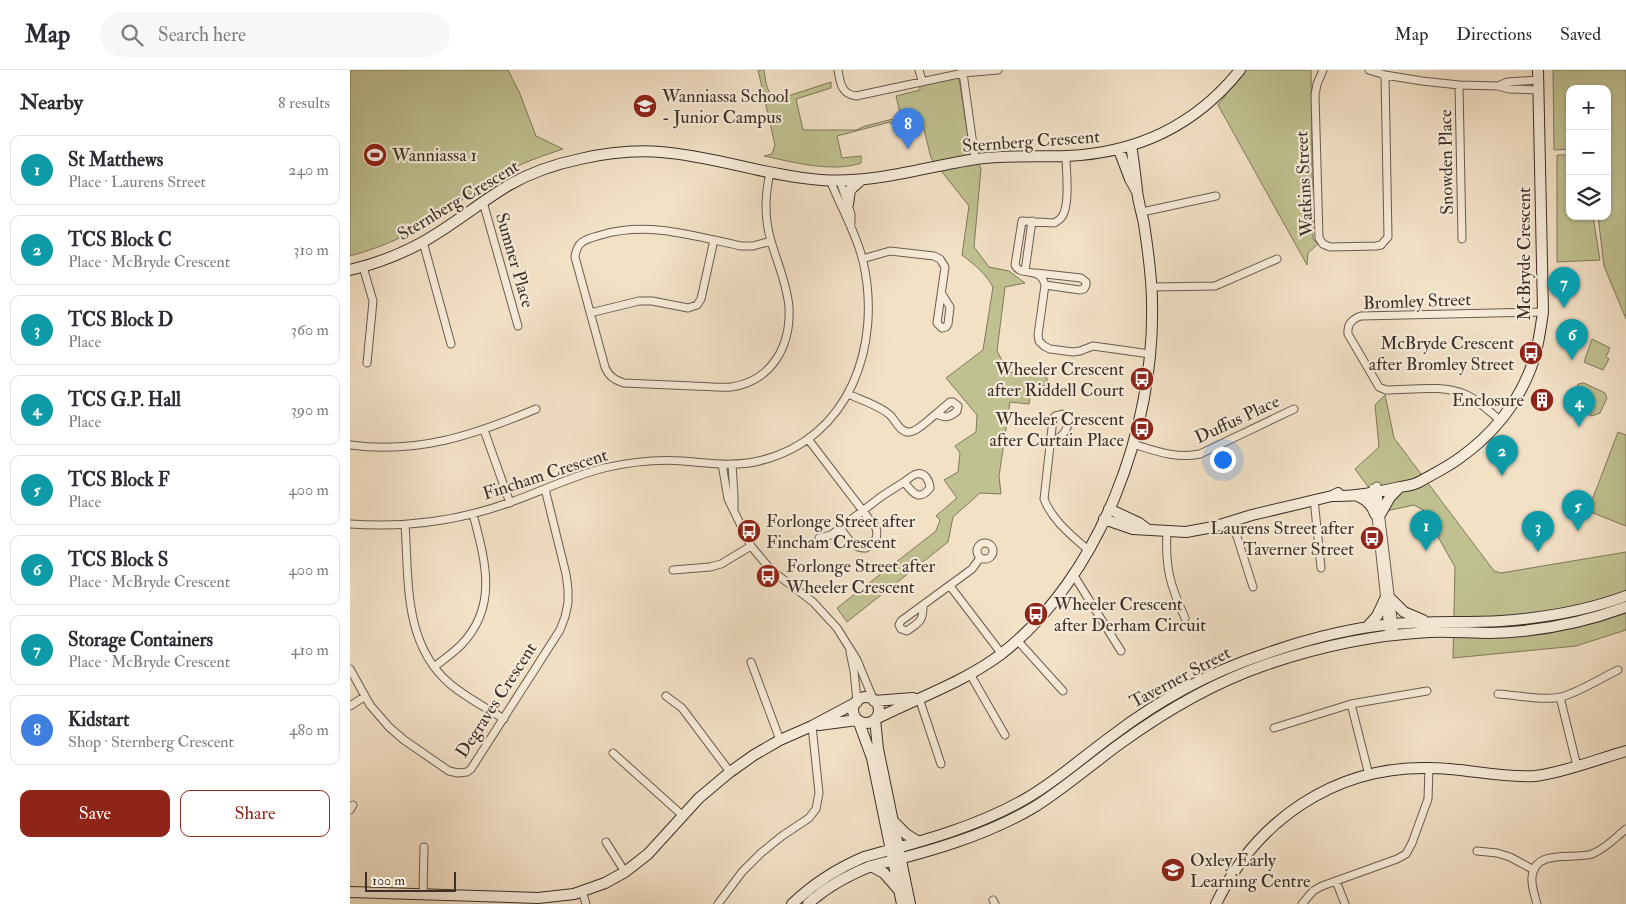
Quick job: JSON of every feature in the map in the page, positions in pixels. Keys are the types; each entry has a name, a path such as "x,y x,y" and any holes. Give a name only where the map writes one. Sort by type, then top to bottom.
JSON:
{"street":[{"path":"838,70 843,90 852,96 963,73 998,70"},
{"path":"919,70 922,81"},
{"name":"Sternberg Crescent","path":"350,270 394,256 422,242 514,183 547,169 579,159 605,154 660,152 701,158 794,177 861,180 975,159 1012,156 1088,155 1132,146 1172,128 1194,114 1229,84 1240,70"},
{"name":"Watkins Street","path":"1322,70 1315,95 1319,238 1323,244 1330,247 1376,246 1381,245 1388,238 1385,74"},
{"path":"1369,70 1413,80 1459,85 1498,86 1508,82 1538,80"},
{"path":"963,73 975,159"},
{"name":"McBryde Crescent","path":"1332,496 1343,491 1401,487 1444,468 1479,443 1501,421 1514,403 1528,374 1538,342 1543,312 1538,80"},
{"name":"Snowden Place","path":"1459,85 1462,239"},
{"path":"812,726 858,720 867,723 970,674 1002,653 1041,616 1073,574 1088,550 1109,510 1133,444 1144,400 1150,354 1152,287 1132,146"},
{"path":"1119,150 1130,179 1137,191"},
{"path":"1045,285 1080,290 1084,289 1086,285 1086,282 1081,278 1020,271 1016,266 1021,223 1024,220 1054,223 1062,218 1064,214 1067,190 1066,156"},
{"path":"770,172 766,192 766,208 771,241 789,307 786,338 778,358 771,368 750,382 724,387 624,383 616,380 607,372 575,257 579,244 585,240 621,230 646,228 741,246 753,246 771,241"},
{"name":"Fincham Crescent","path":"350,524 405,524 448,519 510,503 580,475 604,468 629,463 669,461 732,464 758,461 778,455 808,439 836,413 848,394 862,357 868,330 869,302 867,281 851,223 848,204 835,180"},
{"name":"Fincham Crescent","path":"835,180 844,213 851,223"},
{"path":"848,204 850,190 861,180"},
{"path":"1142,212 1216,196"},
{"name":"Sumner Place","path":"483,202 518,326"},
{"path":"590,313 639,301 652,301 688,308 698,305 714,240"},
{"path":"422,242 451,344"},
{"path":"862,259 890,251 934,256 940,259 945,267 942,294"},
{"path":"1152,287 1215,286 1277,259"},
{"path":"363,267 373,301 367,363"},
{"path":"1033,272 1042,277 1045,285 1038,335 1044,346 1050,349 1072,352 1093,346 1150,354"},
{"name":"Bromley Street","path":"1501,421 1472,398 1457,391 1440,389 1386,390 1379,388 1348,334 1348,326 1351,321 1361,316 1543,312"},
{"path":"848,394 890,414 901,429 905,431 914,430 936,414"},
{"path":"350,445 408,446 447,441 484,430 536,408"},
{"name":"Duffus Place","path":"1133,444 1173,455 1190,456 1200,454 1294,409"},
{"path":"484,430 510,503"},
{"path":"808,439 876,528 878,534 874,543 866,548 858,548 854,546 840,528"},
{"path":"1051,444 1044,499 1062,527 1088,550"},
{"path":"722,464 728,499 751,546 771,570 813,602 830,620 857,660 878,710 875,719 889,825 881,844 872,854"},
{"path":"732,464 734,509"},
{"name":"McBryde Crescent","path":"1104,520 1133,529 1186,532 1204,529 1314,499 1354,495 1418,480"},
{"path":"819,538 831,535 904,482"},
{"path":"1378,513 1390,497 1401,487"},
{"name":"Degraves Crescent","path":"350,669 364,696 382,720 404,740 449,771 467,772 473,767 560,630 565,617 568,603 566,574 545,489"},
{"path":"1375,489 1392,637"},
{"path":"1354,495 1368,502 1378,513"},
{"path":"1314,499 1321,568"},
{"name":"McBryde Crescent","path":"1109,510 1147,529"},
{"path":"434,667 462,644 475,625 484,603 485,564 473,514"},
{"path":"1232,521 1253,587"},
{"path":"405,524 413,622 421,646 434,667 455,688 504,719"},
{"path":"1167,532 1166,561 1168,577 1185,618"},
{"path":"673,570 710,567 721,564 751,546"},
{"path":"923,606 972,569 980,558"},
{"path":"1073,574 1121,651"},
{"path":"950,586 1002,653"},
{"name":"Taverner Street","path":"792,904 832,873 853,862 872,854 969,825 1027,798 1054,781 1142,714 1207,678 1259,656 1296,643 1367,627 1428,622 1500,621 1548,616 1579,610 1626,596"},
{"path":"1388,599 1404,612 1428,622"},
{"path":"1367,627 1388,599"},
{"name":"Taverner Street","path":"808,904 840,881 871,866 973,836 1034,807 1062,789 1119,744 1152,721 1214,686 1264,666 1299,654 1335,645 1429,632 1478,633 1546,628 1598,616 1626,607"},
{"path":"1017,640 1063,691"},
{"path":"849,650 854,671 857,701 853,711 872,758 902,885 910,904"},
{"path":"750,662 780,740"},
{"path":"1498,694 1548,698 1560,697 1618,670"},
{"path":"970,674 1005,735"},
{"path":"1274,728 1351,704 1427,691"},
{"path":"350,706 364,696"},
{"path":"666,696 682,708 730,772"},
{"path":"1560,697 1577,766"},
{"path":"350,892 538,898 582,892 605,883 625,872 648,854 699,798 730,772 780,740 866,698 874,701 919,698"},
{"path":"919,698 941,764"},
{"path":"1351,704 1369,775"},
{"path":"718,904 742,872 761,853 809,818 816,809 819,793 812,726"},
{"path":"1216,904 1243,858 1283,816 1309,798 1353,779 1391,770 1429,768 1522,776 1553,773 1626,751"},
{"path":"613,753 682,815"},
{"path":"1302,904 1313,891 1322,886 1398,859 1408,851 1428,798 1429,768"},
{"path":"889,825 917,841"},
{"path":"1537,904 1532,877 1534,870 1543,860 1585,856 1600,850 1626,829"},
{"path":"606,842 625,872"},
{"path":"423,895 424,847"},
{"path":"902,904 902,885 911,864 920,852"},
{"path":"1477,852 1497,853 1534,870"},
{"path":"871,866 902,885"},
{"path":"1336,881 1346,904"},
{"path":"582,892 586,904"}],"green space":[{"path":"350,70 508,70 520,94 536,136 563,149 509,170 404,236 350,256"},
{"path":"758,70 764,70 766,83 771,95 779,99 831,82 831,88 796,99 803,130 856,130 901,117 896,96 920,90 919,83 959,78 970,151 981,168 974,247 989,267 1009,271 1025,283 1005,287 997,351 1008,372 1047,377 1047,386 1032,384 1029,404 1010,402 999,476 1001,494 980,493 953,517 948,542 847,622 837,608 936,531 940,520 936,516 957,498 944,480 958,472 960,453 955,446 976,432 977,415 946,378 983,350 993,287 987,278 962,255 969,206 931,158 921,117 891,124 890,122 837,136 842,158 861,156 861,163 850,166 825,167 764,156 772,154 775,145"},
{"path":"1245,70 1311,70 1313,239 1318,244 1308,253 1307,265 1218,105"},
{"path":"1553,70 1626,70 1626,319 1604,266 1598,220 1611,220 1611,85 1566,85 1566,149 1554,150"},
{"path":"1557,155 1566,155 1566,220 1594,220 1600,260 1557,262"},
{"path":"1592,339 1610,348 1606,357 1609,359 1603,370 1584,362"},
{"path":"1584,383 1605,393 1607,398 1600,413 1592,416 1574,408 1578,384"},
{"path":"1385,395 1394,438 1494,571 1501,573 1626,552 1626,630 1576,646 1453,658 1455,567 1423,510 1414,505 1386,511 1355,469 1379,447 1375,405"},
{"path":"1618,432 1626,435 1626,526 1588,511"}],"place":[{"name":"Wanniassa School - Junior Campus","path":"645,106"},
{"name":"Kidstart","path":"908,149"},
{"name":"Wanniassa 1","path":"375,155"},
{"name":"Storage Containers","path":"1564,308"},
{"name":"McBryde Crescent after Bromley Street","path":"1531,353"},
{"name":"TCS Block S","path":"1572,360"},
{"name":"Wheeler Crescent after Riddell Court","path":"1142,379"},
{"name":"Enclosure","path":"1542,400"},
{"name":"TCS G.P. Hall","path":"1579,427"},
{"name":"Wheeler Crescent after Curtain Place","path":"1142,429"},
{"name":"TCS Block C","path":"1502,476"},
{"name":"Forlonge Street after Fincham Crescent","path":"749,531"},
{"name":"TCS Block F","path":"1578,531"},
{"name":"Laurens Street after Taverner Street","path":"1372,538"},
{"name":"St Matthews","path":"1426,551"},
{"name":"TCS Block D","path":"1538,552"},
{"name":"Forlonge Street after Wheeler Crescent","path":"768,576"},
{"name":"Wheeler Crescent after Derham Circuit","path":"1036,614"},
{"name":"Oxley Early Learning Centre","path":"1173,870"}]}
